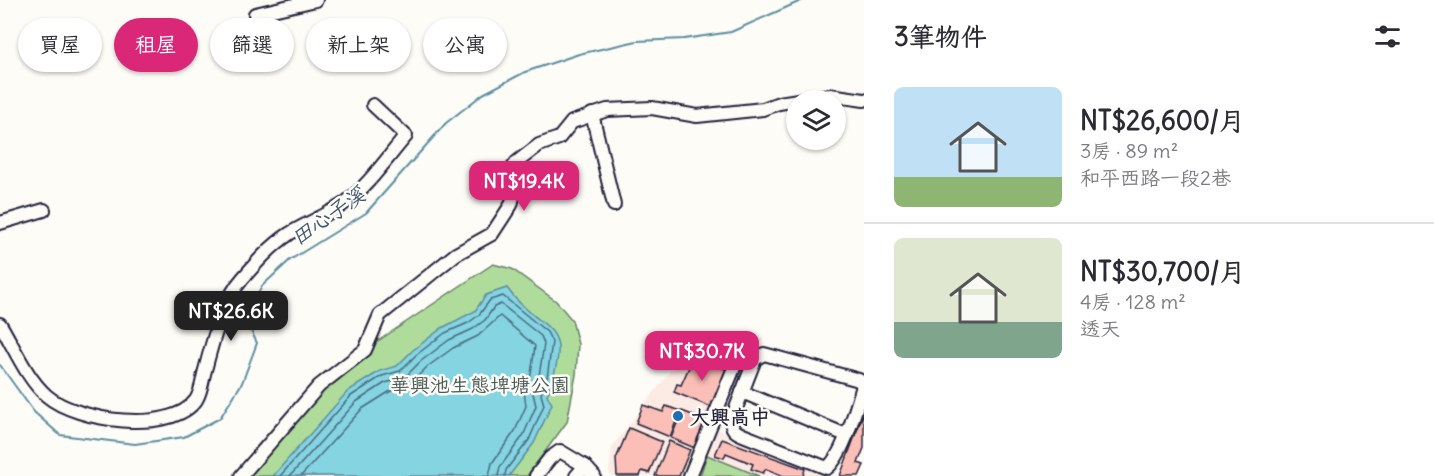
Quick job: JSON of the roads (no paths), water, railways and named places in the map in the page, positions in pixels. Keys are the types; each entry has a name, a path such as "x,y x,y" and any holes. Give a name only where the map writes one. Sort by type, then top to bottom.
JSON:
{"street":[{"path":"255,14 316,0"},
{"path":"241,476 319,386 365,351 380,315 456,254 492,234 511,205 514,194 512,170 517,162 528,151 559,138 572,122 607,110 652,108 697,116 763,109 779,103 830,96 864,100"},
{"path":"0,324 39,387 58,404 105,420 160,418 183,411 195,400 203,383 226,309 236,286 277,243 344,204 360,190 406,136 373,105"},
{"path":"592,114 614,204"},
{"path":"0,223 44,210"},
{"path":"690,476 740,352"},
{"path":"764,354 859,380 863,386 846,435 834,463 827,468 735,431 731,421 755,359 764,354"},
{"path":"742,392 846,435"},
{"path":"536,476 550,458 560,451 585,466 594,476"},
{"path":"576,476 585,466"}],"water":[{"name":"華興池生態埤塘公園","path":"507,288 520,303 551,330 558,352 547,395 552,404 534,443 509,476 273,476 348,391 380,371 397,366 442,328 475,311 486,295"}],"waterway":[{"name":"田心子溪","path":"0,365 34,412 60,435 135,444 184,437 220,418 242,383 257,343 245,319 262,286 290,260 366,213 446,123 483,94 525,72 579,54 637,41 684,39 731,32 803,0"}],"place":[{"name":"大興高中","path":"678,416"}]}
